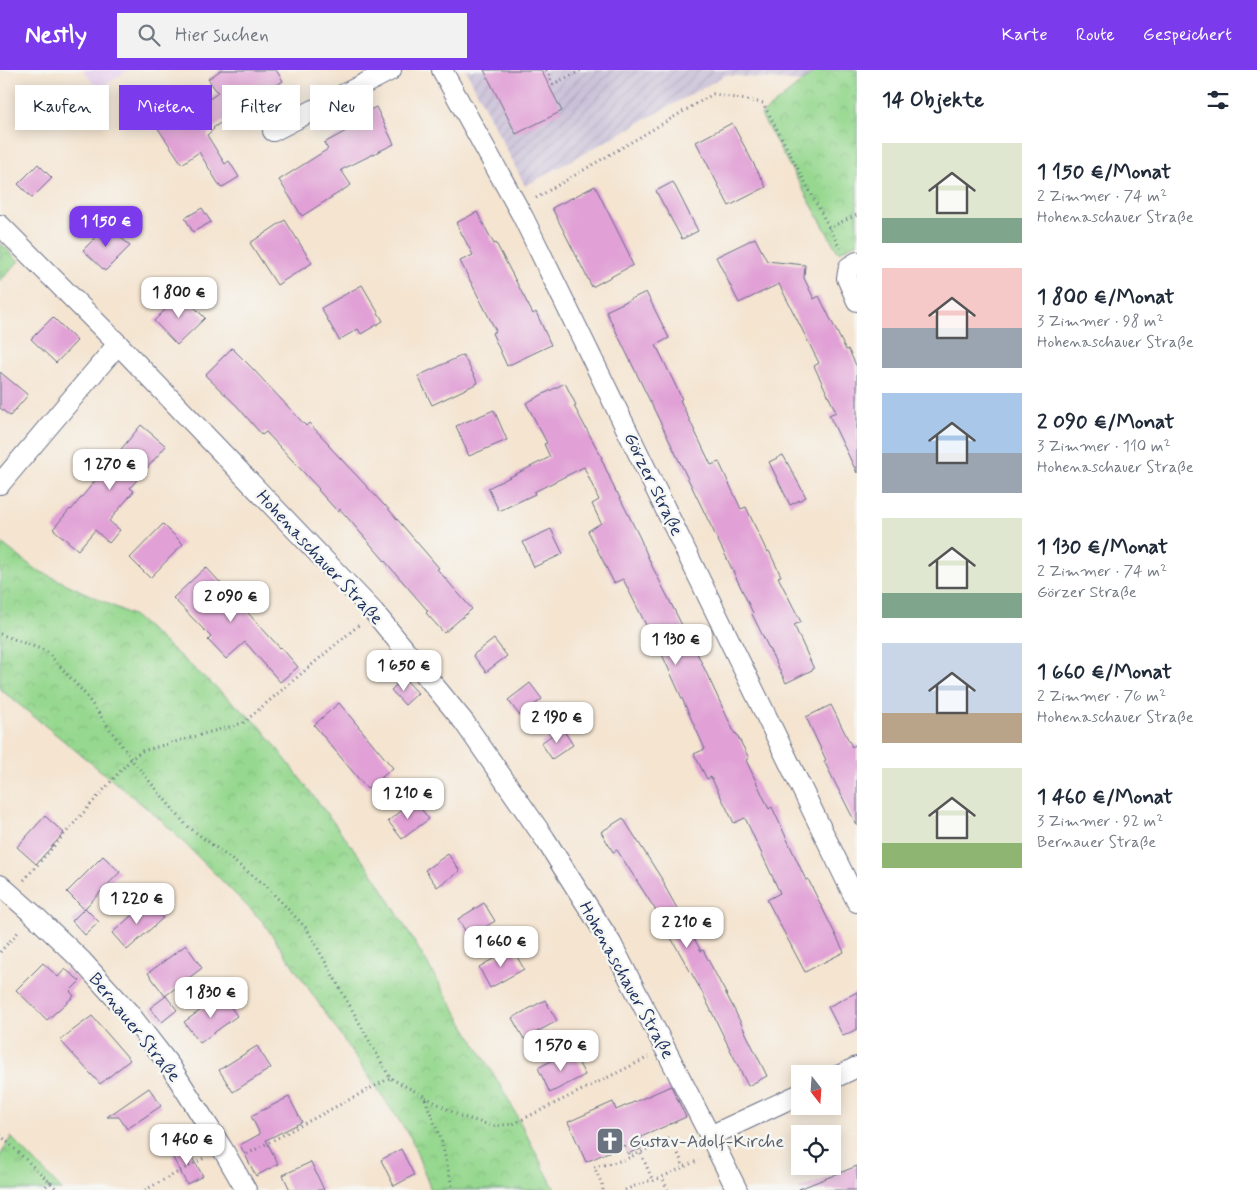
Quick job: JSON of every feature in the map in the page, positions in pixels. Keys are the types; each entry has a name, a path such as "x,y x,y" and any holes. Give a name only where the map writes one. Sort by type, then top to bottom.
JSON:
{"street":[{"path":"273,132 391,70"},
{"name":"Görzer Straße","path":"442,70 519,208 857,902"},
{"name":"Hohenaschauer Straße","path":"0,225 118,344 374,612 464,722 545,839 611,943 737,1190"},
{"path":"852,267 847,278 857,302"},
{"path":"0,484 118,344"},
{"name":"Bernauer Straße","path":"6,890 81,960 129,1013 170,1066 246,1190"},
{"path":"841,1075 857,1067"},
{"path":"714,1144 791,1099"}],"path":[{"path":"546,70 553,84 582,70"},
{"path":"519,208 713,94 764,103 828,228 852,267"},
{"path":"828,228 857,216"},
{"path":"6,890 131,759 142,751 244,723 374,612"},
{"path":"0,634 46,651 85,694 131,759 186,825 264,884 307,929 390,1078 460,1116 493,1126 513,1124 665,1049"},
{"path":"0,952 34,915"},
{"path":"145,1190 226,1155 390,1078"},
{"path":"424,1096 442,1143 453,1190"},
{"path":"0,1135 58,1190"},
{"path":"603,1190 594,1167 624,1160 671,1138 684,1167"},
{"path":"635,1140 653,1181"},
{"path":"626,1190 647,1181 653,1181 684,1167 714,1144"},
{"path":"662,1177 668,1190"},
{"path":"43,1190 50,1182"}],"shaded area":[{"path":"83,70 128,70 106,85 94,85"},
{"path":"466,70 817,70 802,82 726,75 525,186"}],"green space":[{"path":"817,70 857,70 857,243 838,252 761,115"},
{"path":"0,243 19,261 0,281"},
{"path":"0,542 35,569 134,616 260,726 376,878 506,1095 555,1190 431,1190 411,1138 263,922 160,819 0,689"},
{"path":"11,1137 62,1190 0,1190 0,1156"}],"building":[{"path":"221,70 276,70 283,81 277,85 222,85 222,122 207,135 225,164 229,161 239,177 221,188 199,152 182,164 159,130 212,130 212,97 218,93 208,79"},
{"path":"484,70 541,70 562,111 516,134"},
{"path":"376,107 394,144 341,170 351,185 302,216 279,180 328,149 324,143 348,130 373,130 373,108"},
{"path":"732,123 766,187 729,206 696,142"},
{"path":"38,164 52,178 32,198 18,184"},
{"path":"673,182 698,231 682,239 656,191"},
{"path":"595,186 633,265 592,287 552,208"},
{"path":"202,208 211,222 193,232 185,218"},
{"path":"477,212 494,244 496,243 533,314 536,312 551,345 507,366 492,333 496,331 460,261 473,255 456,223"},
{"path":"285,220 312,263 277,285 250,243"},
{"path":"108,225 130,246 105,271 83,250"},
{"path":"755,238 767,261 805,265 804,278 814,299 819,296 846,350 848,349 857,367 857,473 829,415 836,412 814,366 819,363 779,284 739,303 716,257"},
{"path":"362,285 383,321 361,334 358,329 339,340 321,308"},
{"path":"646,292 669,338 656,345 682,399 680,400 711,465 719,462 741,509 746,507 767,552 769,551 781,576 778,577 801,622 794,625 814,669 786,683 606,311"},
{"path":"181,294 205,318 177,345 154,321"},
{"path":"53,317 77,341 56,363 31,339"},
{"path":"232,348 306,426 309,423 329,444 385,505 472,609 444,633 426,613 428,611 340,509 338,512 266,432 262,435 237,406 205,375"},
{"path":"463,355 478,383 432,405 418,376"},
{"path":"0,372 28,395 10,416 0,408"},
{"path":"565,383 576,405 574,406 602,458 616,492 651,564 690,638 735,734 749,758 746,760 769,809 772,807 806,880 808,879 844,952 805,972 767,900 780,893 745,818 734,823 711,777 707,779 694,754 705,749 650,628 648,629 623,579 614,583 588,531 601,523 592,504 599,500 584,467 499,511 488,488 550,457 544,444 547,443 526,403"},
{"path":"494,410 507,440 469,456 456,426"},
{"path":"141,425 166,446 130,488 134,491 109,521 120,530 109,543 95,530 78,550 53,529"},
{"path":"783,455 806,497 790,505 769,462"},
{"path":"163,524 183,544 150,578 130,558"},
{"path":"551,529 563,554 534,567 523,542"},
{"path":"206,567 298,667 280,682 245,642 226,659 208,640 211,637 173,598"},
{"path":"494,639 507,656 486,672 473,655"},
{"path":"404,678 418,693 405,705 391,690"},
{"path":"530,683 542,699 520,716 508,700"},
{"path":"339,703 393,768 367,789 314,725"},
{"path":"831,705 852,747 857,744 857,826 824,761 826,760 806,717"},
{"path":"562,728 573,745 552,759 541,743"},
{"path":"415,801 429,819 402,839 388,821"},
{"path":"45,816 64,833 36,864 17,847"},
{"path":"623,818 665,884 701,951 703,950 767,1076 748,1086 701,990 660,917 617,850 613,852 601,832"},
{"path":"448,854 460,871 437,887 425,870"},
{"path":"103,856 120,872 84,909 67,892"},
{"path":"148,901 163,918 127,950 112,933"},
{"path":"484,903 495,921 469,937 458,919"},
{"path":"85,908 99,922 85,935 72,921"},
{"path":"186,945 202,968 165,996 148,973"},
{"path":"512,948 524,969 490,988 479,967"},
{"path":"43,963 58,977 65,969 80,981 70,991 74,996 47,1020 16,990"},
{"path":"857,992 857,1029 843,1036 828,1007"},
{"path":"222,995 237,1016 200,1043 184,1022"},
{"path":"166,996 177,1010 162,1022 150,1008"},
{"path":"545,1000 557,1021 524,1039 512,1018"},
{"path":"92,1016 130,1060 100,1084 60,1040"},
{"path":"257,1046 271,1068 233,1092 219,1070"},
{"path":"572,1050 585,1075 550,1093 538,1068"},
{"name":"Gustav-Adolf-Kirche","path":"671,1086 686,1117 641,1137 645,1146 628,1154 624,1145 586,1162 568,1122 613,1102 616,1110"},
{"path":"149,1088 161,1106 127,1129 119,1117 107,1117"},
{"path":"289,1097 302,1122 266,1140 278,1164 256,1176 240,1145 260,1134 251,1116"},
{"path":"187,1149 203,1176 187,1184 172,1156"},
{"path":"401,1149 414,1175 394,1186 381,1160"},
{"path":"311,1162 324,1190 290,1190 283,1175"},
{"path":"857,1166 857,1190 799,1190 834,1175 841,1175 841,1172"}],"place":[{"name":"Gustav-Adolf-Kirche","path":"610,1141"}]}
